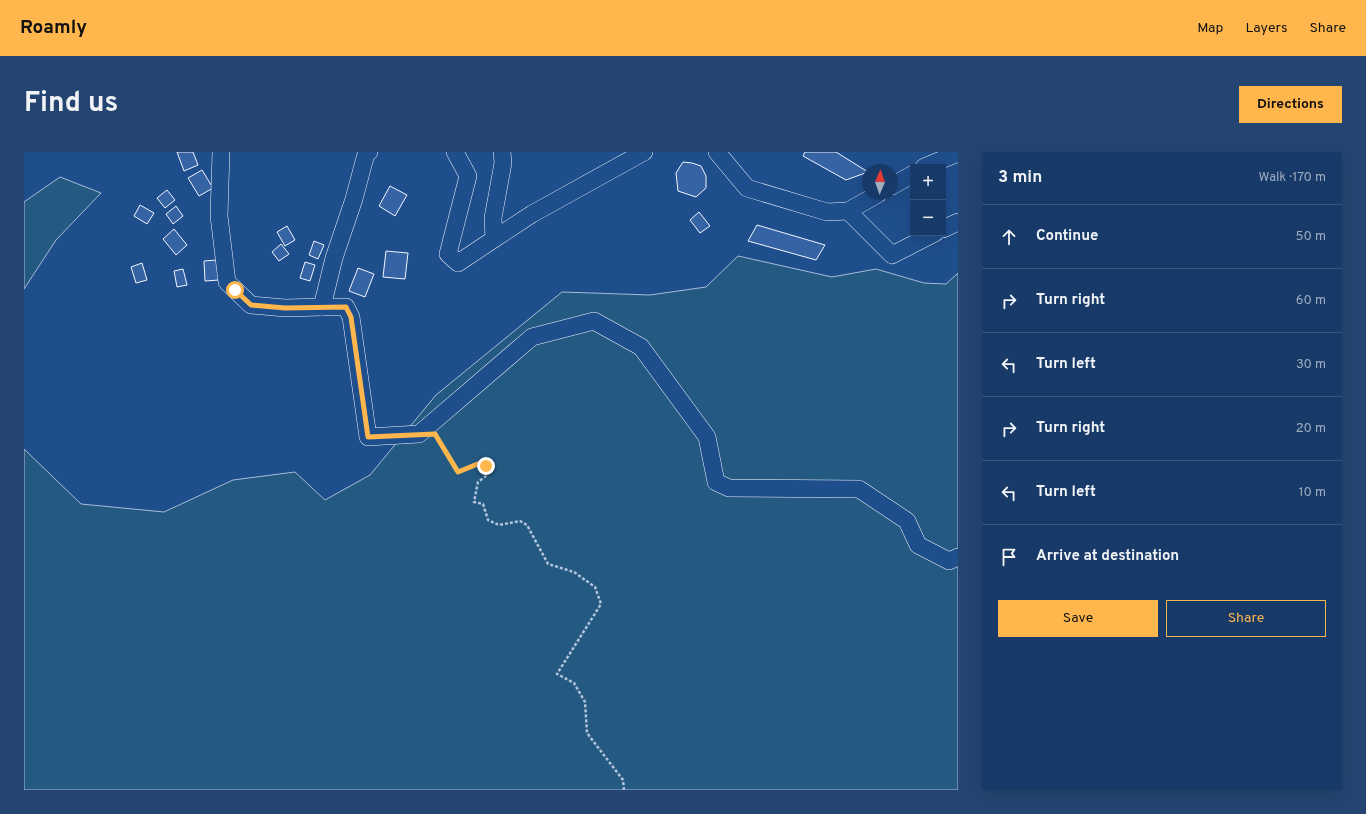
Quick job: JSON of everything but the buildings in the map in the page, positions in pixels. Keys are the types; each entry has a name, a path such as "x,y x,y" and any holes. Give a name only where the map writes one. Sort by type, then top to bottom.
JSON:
{"street":[{"path":"222,152 219,216 226,282 251,305 285,308 346,307 351,317 368,437 419,434 532,337 594,321 641,347 707,437 716,482 729,488 859,489 907,521 918,545 949,561 958,557"},
{"path":"322,307 334,258 354,199 366,154 369,152"},
{"path":"455,152 468,176 448,254 458,263 532,214 644,152"},
{"path":"494,239 493,218 503,163 502,152"},
{"path":"718,152 747,188 827,212 848,211 867,200"},
{"path":"931,164 958,153"},
{"path":"898,183 910,176"},
{"path":"848,211 892,254 929,236"},
{"path":"946,228 958,222"}],"path":[{"path":"419,434 435,434 458,472 480,463 486,466 486,476 478,482 474,502 483,504 488,520 499,525 520,521 527,525 548,564 574,572 595,587 601,604 558,674 574,683 584,702 587,733 624,780 624,790"}],"shaded area":[{"path":"60,177 101,193 56,240 24,289 24,202"},
{"path":"738,256 832,277 876,269 924,283 946,284 958,273 958,790 24,790 24,449 81,504 164,512 233,480 295,472 325,500 370,475 436,395 562,292 650,295 706,287"}],"route":[{"path":"235,290 251,305 285,308 346,307 351,317 368,437 435,434 458,472 480,463 486,466"}]}
